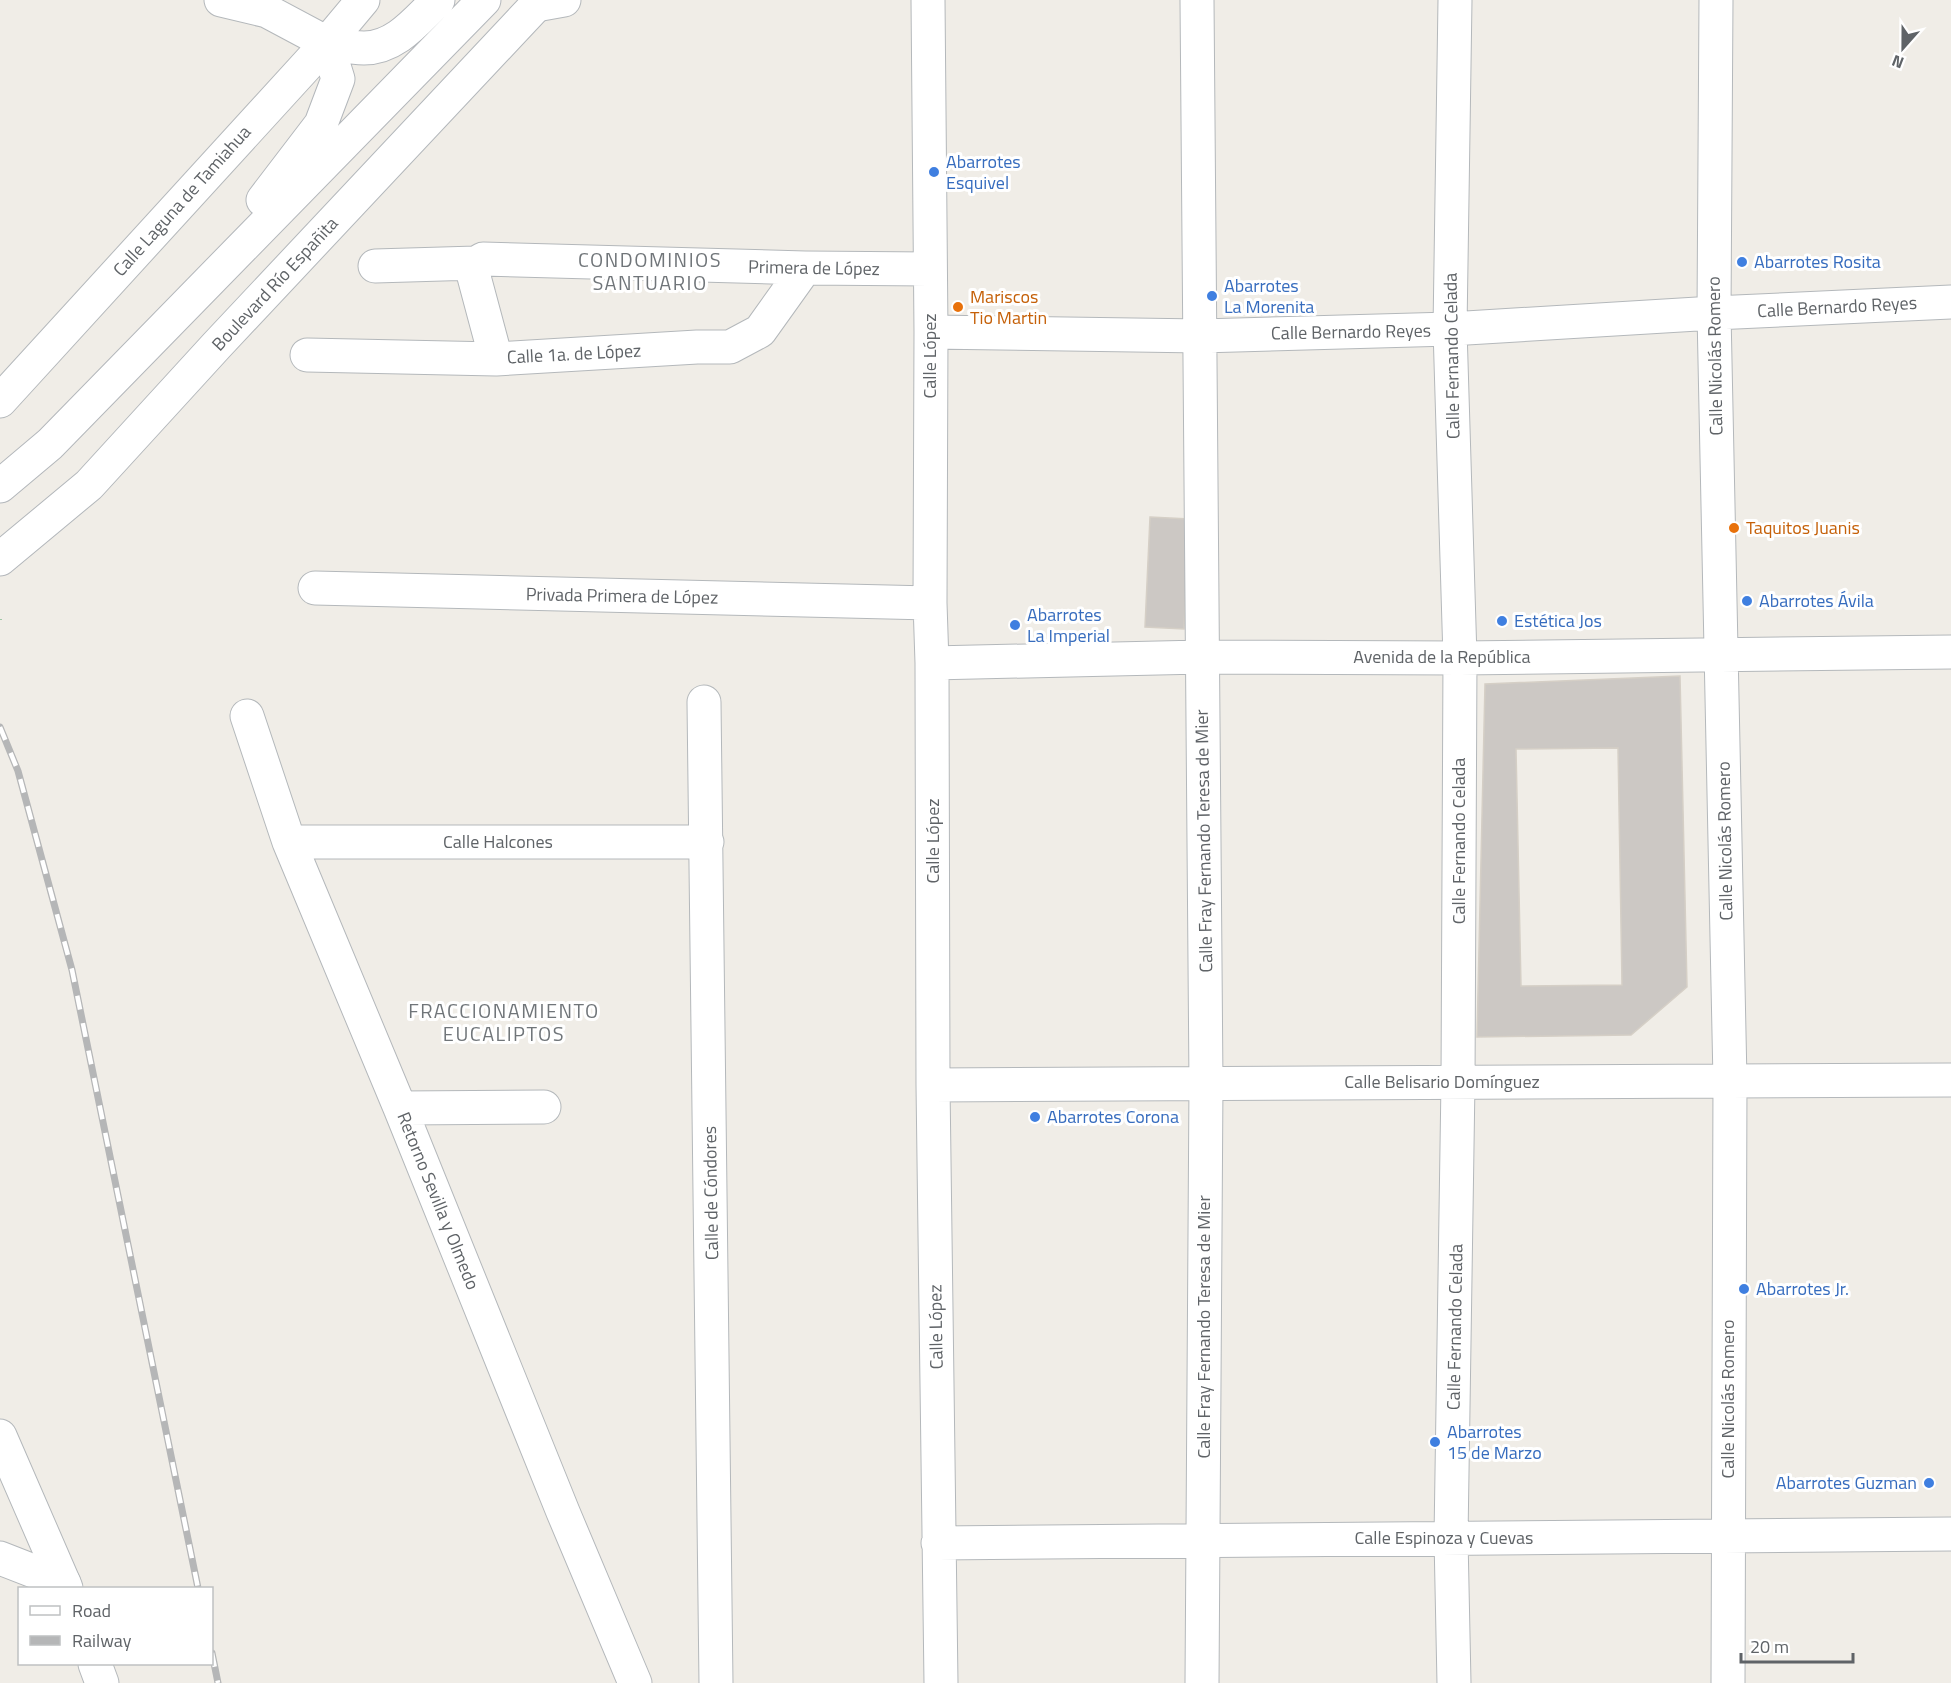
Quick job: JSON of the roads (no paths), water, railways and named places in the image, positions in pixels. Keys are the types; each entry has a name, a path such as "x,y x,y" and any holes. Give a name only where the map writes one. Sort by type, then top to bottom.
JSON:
{"street":[{"path":"222,0 261,5 327,43 365,48 390,43 438,0"},
{"name":"Calle Laguna de Tamiahua","path":"0,401 327,43 363,0"},
{"path":"0,486 50,444 484,0"},
{"name":"Calle López","path":"928,0 933,1085 940,1683"},
{"name":"Calle Fray Fernando Teresa de Mier","path":"1197,0 1206,1083 1202,1683"},
{"name":"Calle Fernando Celada","path":"1454,1683 1451,1538 1458,1082 1460,657 1450,329 1455,0"},
{"name":"Calle Nicolás Romero","path":"1716,0 1714,313 1730,1081 1728,1683"},
{"name":"Boulevard Río Españita","path":"0,559 89,485 225,337 547,2"},
{"path":"174,315 321,124 338,79 327,43"},
{"name":"Primera de López","path":"477,263 483,259 929,269"},
{"path":"375,266 477,263 472,273 496,359"},
{"name":"Calle 1a. de López","path":"307,355 496,359 730,347 760,331 805,268"},
{"name":"Calle Bernardo Reyes","path":"931,332 1201,336 1450,329 1951,302"},
{"name":"Privada Primera de López","path":"315,588 930,603"},
{"name":"Avenida de la República","path":"932,663 1202,657 1951,652"},
{"name":"Calle de Cóndores","path":"704,702 716,1683"},
{"name":"Retorno Sevilla y Olmedo","path":"247,716 289,842 400,1108 562,1512 635,1683"},
{"name":"Calle Halcones","path":"289,842 707,842"},
{"name":"Calle Belisario Domínguez","path":"933,1085 1951,1080"},
{"path":"400,1108 544,1107"},
{"path":"0,1436 65,1586"},
{"name":"Calle Espinoza y Cuevas","path":"938,1543 1951,1534"},
{"path":"0,1558 65,1586"},
{"path":"95,1665 102,1683"}],"railway":[{"path":"0,727 18,771 72,970 198,1587"},
{"path":"213,1658 218,1683"}],"place":[{"name":"Abarrotes Esquivel","path":"934,172"},
{"name":"Abarrotes Rosita","path":"1742,262"},
{"name":"Abarrotes La Morenita","path":"1212,296"},
{"name":"Mariscos Tio Martin","path":"958,307"},
{"name":"Taquitos Juanis","path":"1734,528"},
{"name":"Abarrotes Ávila","path":"1747,601"},
{"name":"Estética Jos","path":"1502,621"},
{"name":"Abarrotes La Imperial","path":"1015,625"},
{"name":"Abarrotes Corona","path":"1035,1117"},
{"name":"Abarrotes Jr.","path":"1744,1289"},
{"name":"Abarrotes 15 de Marzo","path":"1435,1442"},
{"name":"Abarrotes Guzman","path":"1929,1483"}],"district":[{"name":"CONDOMINIOS SANTUARIO","path":"650,272"},
{"name":"FRACCIONAMIENTO EUCALIPTOS","path":"504,1022"}]}
